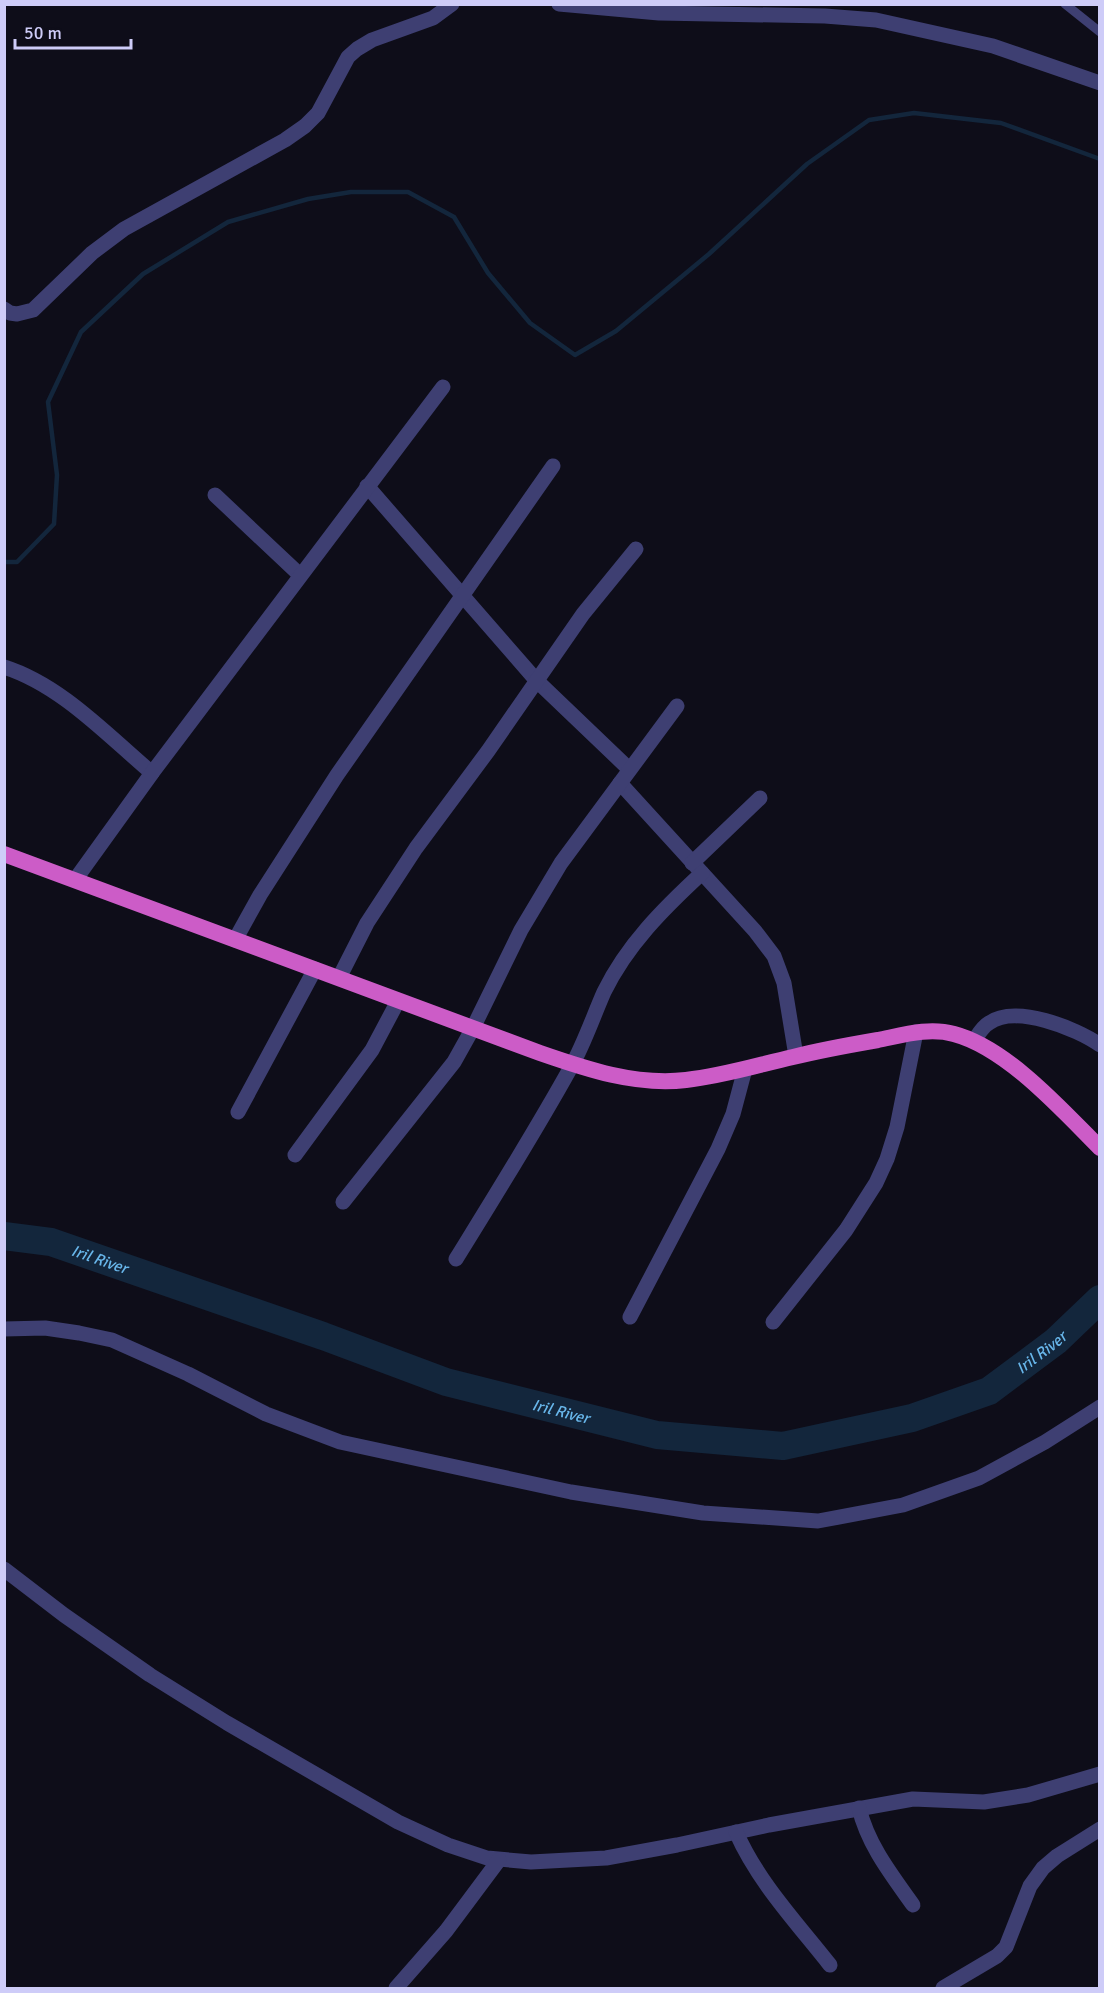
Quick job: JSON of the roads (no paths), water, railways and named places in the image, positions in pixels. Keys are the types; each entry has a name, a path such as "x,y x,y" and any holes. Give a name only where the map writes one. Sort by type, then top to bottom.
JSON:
{"highway":[{"path":"4,854 572,1065 616,1076 652,1080 684,1080 916,1032 939,1031 974,1041 998,1056 1040,1089 1100,1148"}],"street":[{"path":"4,309 17,314 33,310 92,254 124,229 285,140 305,126 318,113 348,57 372,40 433,18 452,4"},
{"path":"558,4 659,13 825,16 876,20 993,46 1100,83"},
{"path":"75,880 152,773 443,387"},
{"path":"235,940 260,895 337,775 553,466"},
{"path":"367,486 536,680 629,770"},
{"path":"215,495 300,575"},
{"path":"339,978 367,923 416,848 488,751 583,614 636,549"},
{"path":"4,667 25,673 46,686 81,712 152,773"},
{"path":"343,1202 454,1062 521,930 543,892 677,706"},
{"path":"620,783 755,931 774,956 784,983 796,1056"},
{"path":"456,1259 524,1149 572,1065 605,991 628,951 697,868 760,798"},
{"path":"238,1112 315,969"},
{"path":"295,1155 372,1050 398,1000"},
{"path":"974,1041 988,1023 1017,1015 1066,1028 1100,1045"},
{"path":"773,1322 846,1230 876,1183 887,1160 897,1127 916,1032"},
{"path":"630,1317 718,1149 733,1114 745,1069"},
{"path":"4,1329 45,1328 111,1340 188,1374 266,1414 340,1442 571,1492 726,1515 818,1521 903,1505 979,1478 1044,1442 1100,1407"},
{"path":"4,1569 64,1615 150,1675 227,1723 398,1822 448,1845 487,1858 531,1862 606,1858 913,1799 984,1802 1028,1795 1100,1774"},
{"path":"859,1808 863,1827 878,1854 913,1905"},
{"path":"944,1989 997,1956 1006,1947 1030,1886 1043,1868 1057,1856 1100,1829"},
{"path":"736,1832 756,1870 830,1965"},
{"path":"396,1989 446,1931 499,1860"}],"lane":[{"path":"1065,4 1100,32"}],"waterway":[{"path":"4,562 17,562 54,524 57,475 48,402 81,332 143,274 228,222 308,199 351,192 408,192 454,217 488,273 530,323 575,355 616,331 709,254 807,164 869,120 914,113 1001,123 1100,159"},
{"name":"Iril River","path":"4,1236 51,1242 323,1336 446,1382 657,1435 783,1446 912,1418 989,1391 1056,1341 1100,1299"}]}
